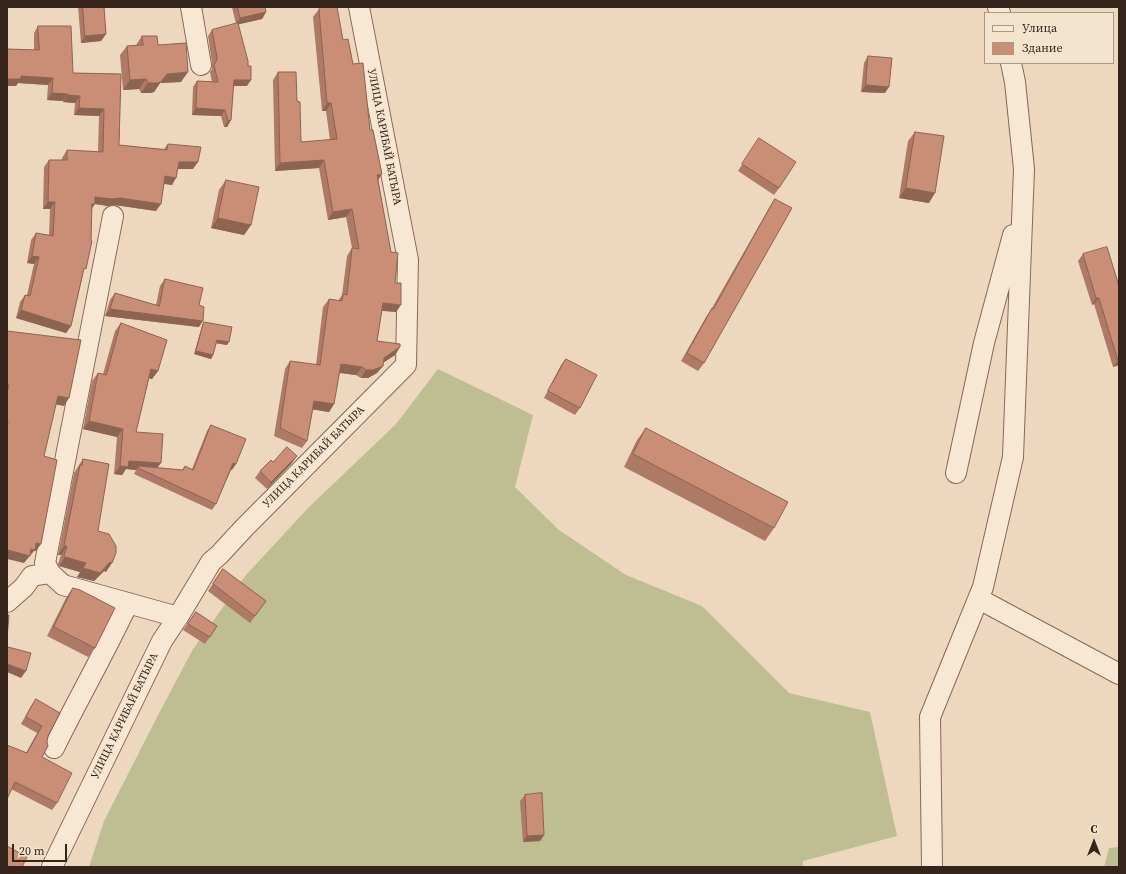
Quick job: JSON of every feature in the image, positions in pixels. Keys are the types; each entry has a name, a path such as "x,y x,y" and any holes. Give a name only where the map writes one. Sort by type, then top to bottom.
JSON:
{"street":[{"path":"191,7 201,65"},
{"name":"УЛИЦА КАРИБАЙ БАТЫРА","path":"52,867 162,641 211,562 406,365 408,260 359,7"},
{"path":"932,867 930,716 983,587 1013,457 1024,169 1015,82 1011,64"},
{"path":"956,473 984,343 1022,200"},
{"path":"113,216 45,563 50,573 63,584 178,617"},
{"path":"7,602 24,587 32,576 50,573"},
{"path":"978,599 1119,674"},
{"path":"54,748 128,603"}],"green space":[{"path":"438,369 533,415 515,487 559,530 626,575 702,606 789,693 870,712 897,836 803,861 803,867 89,867 104,821 193,649 246,575 308,508 396,424"},
{"path":"1119,847 1119,867 1104,867 1109,848"}],"building":[{"path":"83,7 104,7 106,34 85,36"},
{"path":"238,7 265,7 266,12 240,18"},
{"path":"321,7 337,7 343,40 348,39 353,64 363,63 370,130 373,130 382,174 377,175 391,252 398,253 395,283 401,283 401,305 383,303 377,341 400,344 400,347 384,358 383,366 373,370 366,370 362,367 341,364 334,404 314,401 307,441 280,428 290,361 320,365 329,299 342,301 343,294 347,295 352,248 359,249 352,209 333,212 324,160 280,163 278,72 296,72 297,101 300,102 301,142 337,139 331,103 327,103 319,9"},
{"path":"238,23 248,66 251,66 251,80 234,80 231,120 228,121 225,110 196,108 197,81 218,82 214,65 217,57 212,30"},
{"path":"38,26 71,26 73,73 121,74 119,145 167,150 168,144 201,147 198,162 179,162 176,178 165,176 161,204 120,198 112,199 95,197 95,204 92,204 92,241 86,269 84,268 71,326 21,310 25,295 30,296 39,257 32,256 36,233 53,236 55,202 48,202 49,160 67,160 67,150 103,152 104,109 79,108 80,96 52,93 53,78 21,76 21,79 7,79 7,49 39,50"},
{"path":"142,36 157,36 158,45 186,43 188,72 167,74 161,82 157,83 148,83 146,79 130,80 127,46 143,45"},
{"path":"868,56 892,58 889,87 866,85"},
{"path":"915,132 944,136 935,193 906,188"},
{"path":"759,138 796,162 779,188 742,164"},
{"path":"226,180 259,187 251,225 218,218"},
{"path":"775,199 792,208 704,363 687,353"},
{"path":"1107,247 1119,286 1118,361 1099,298 1096,298 1083,254"},
{"path":"165,279 203,288 199,305 204,307 203,321 110,309 115,293 159,306"},
{"path":"204,322 232,327 229,342 217,340 213,355 196,351"},
{"path":"121,323 167,340 158,371 151,369 136,432 163,434 161,463 129,461 128,467 120,466 123,429 89,421 98,373 106,375"},
{"path":"7,331 81,340 69,398 58,396 44,456 57,460 41,544 36,543 35,550 31,549 30,556 7,550 7,392 9,385 7,385"},
{"path":"566,359 597,375 580,408 548,391"},
{"path":"211,425 246,439 236,464 233,463 216,504 138,468 139,466 183,470 185,466 193,470"},
{"path":"646,428 788,502 774,528 633,454"},
{"path":"287,447 297,456 271,482 260,471 271,460 273,462"},
{"path":"83,459 109,464 98,531 109,534 116,546 116,553 112,563 110,562 100,573 83,568 86,563 64,556 67,546 64,546 80,465 82,465"},
{"path":"223,569 266,601 255,616 213,584"},
{"path":"73,588 80,590 115,608 95,648 54,627"},
{"path":"196,612 217,626 210,637 188,624"},
{"path":"7,615 9,615 7,638"},
{"path":"8,647 31,653 26,671 7,664"},
{"path":"36,699 60,713 48,736 48,746 42,757 72,773 57,803 15,782 7,799 7,745 27,753 42,726 26,717"},
{"path":"542,793 544,835 527,836 525,795"},
{"path":"7,846 27,857 22,867 7,867"}]}
